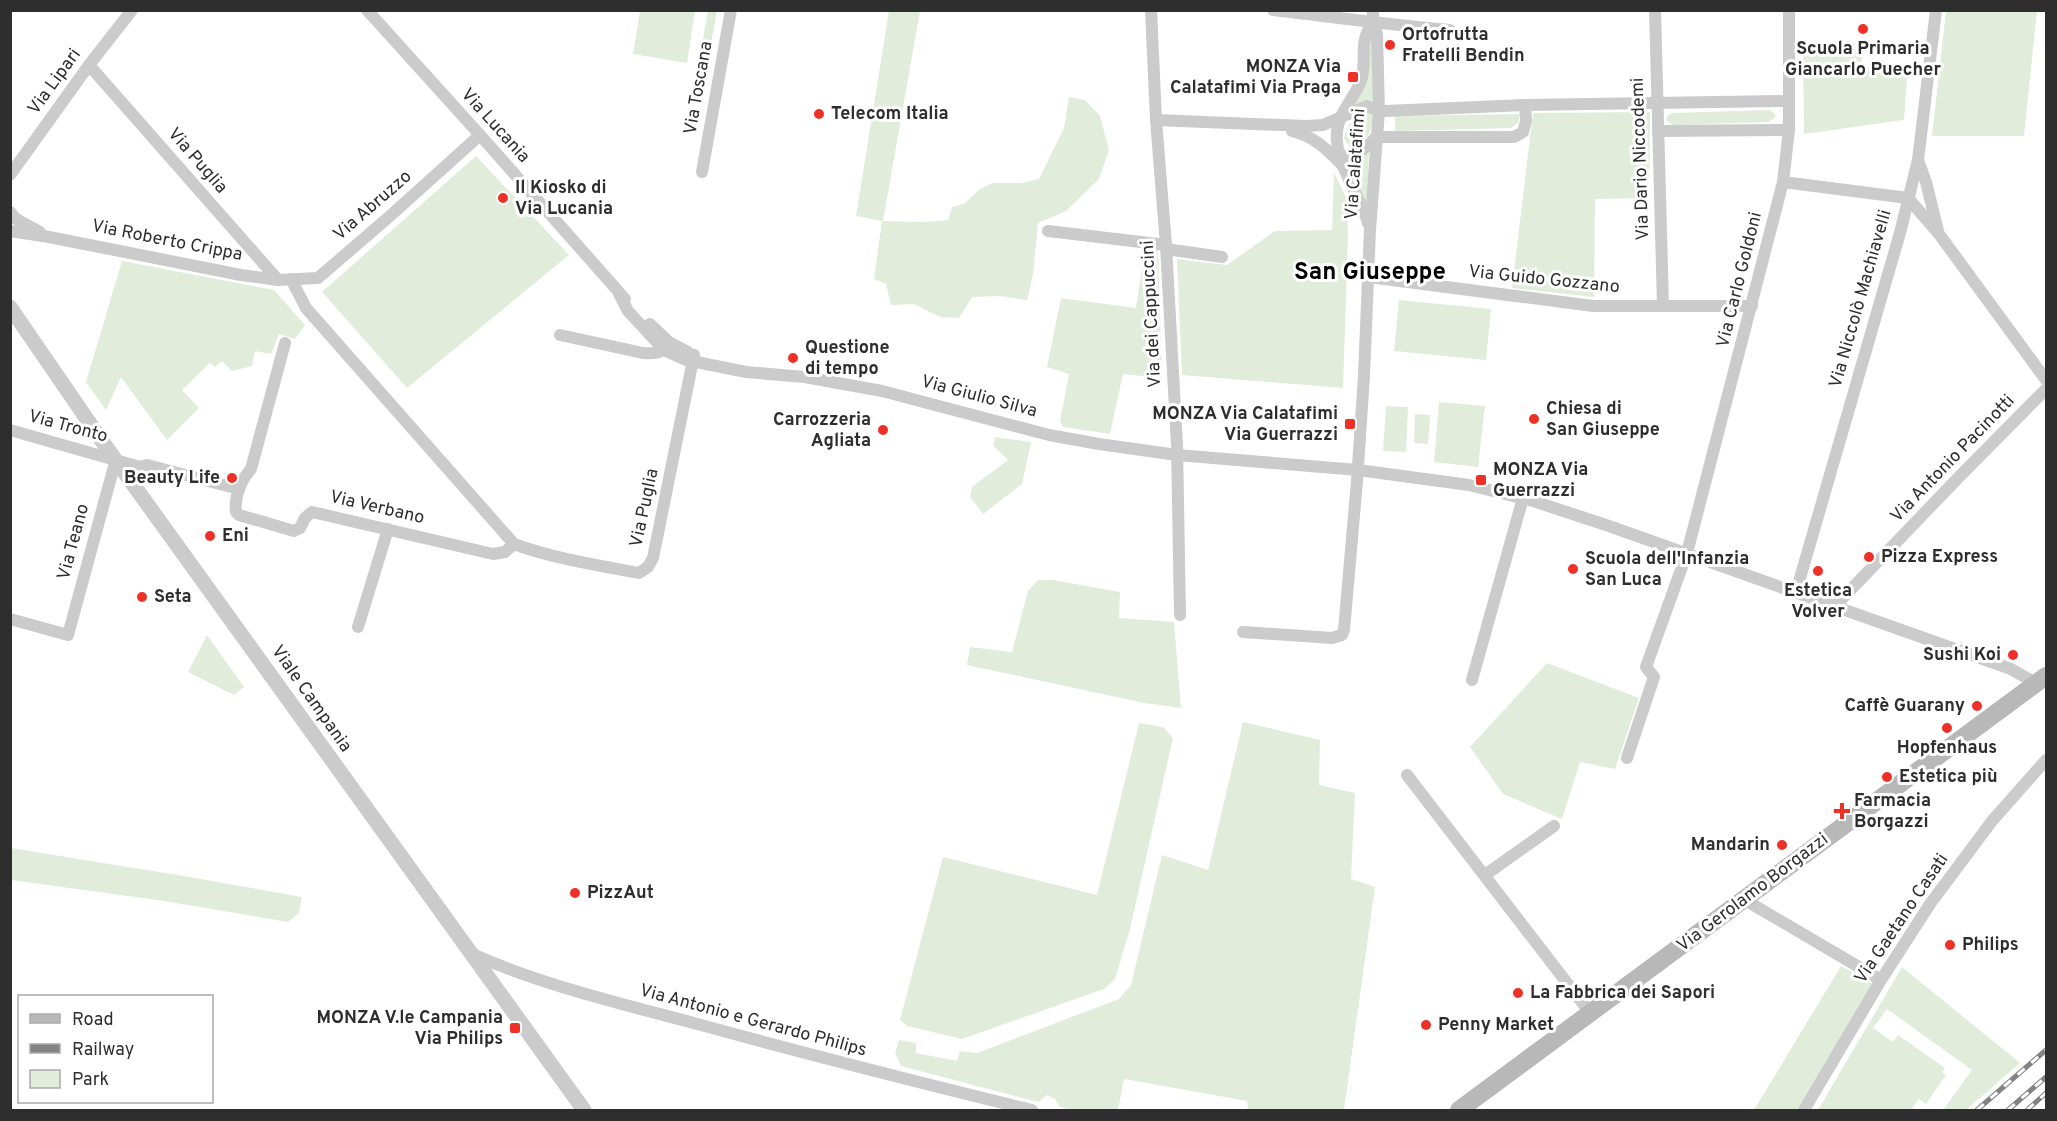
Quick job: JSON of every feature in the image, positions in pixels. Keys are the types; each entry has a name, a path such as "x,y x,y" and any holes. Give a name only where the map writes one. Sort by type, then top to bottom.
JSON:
{"main road":[{"name":"Via Gerolamo Borgazzi","path":"1459,1110 2042,680"}],"street":[{"name":"Via Lipari","path":"10,175 89,64 132,10"},
{"name":"Via Lucania","path":"367,10 619,294 628,310 666,346"},
{"name":"Via Toscana","path":"702,172 731,10"},
{"name":"Via dei Cappuccini","path":"1151,10 1177,455 1180,615"},
{"path":"1273,10 1373,24 1450,30"},
{"name":"Via Calatafimi","path":"1243,632 1332,638 1342,635 1344,626 1358,470 1378,111 1377,34 1373,24 1373,10"},
{"name":"Via Dario Niccodemi","path":"1655,10 1663,306"},
{"name":"Via Carlo Goldoni","path":"1627,758 1654,677 1646,667 1687,553 1783,182 1789,130 1789,10"},
{"name":"Via Niccolò Machiavelli","path":"1796,592 1918,160 1936,10"},
{"name":"Via Calatafimi","path":"1370,235 1362,205 1337,158 1337,134 1341,117 1360,83 1364,67 1364,38 1373,24"},
{"name":"Via Puglia","path":"89,64 285,280 306,308 514,544 535,552 639,573 648,567 653,558 694,358"},
{"path":"1156,120 1323,125 1363,107 1370,107 1378,111 1525,105 1658,105 1788,101"},
{"path":"1271,125 1305,134 1319,142 1337,158 1357,154 1376,138 1514,137 1523,132 1526,121 1525,105"},
{"path":"1658,131 1789,130"},
{"name":"Via Abruzzo","path":"285,280 318,278 480,135"},
{"path":"1918,160 1939,234"},
{"path":"1783,182 1908,198 1939,234 2046,380"},
{"name":"Via Roberto Crippa","path":"10,212 28,227 49,237"},
{"name":"Via Roberto Crippa","path":"10,231 241,274 285,280"},
{"path":"1048,231 1222,257"},
{"name":"Via Guido Gozzano","path":"1369,277 1593,306 1752,306"},
{"name":"Viale Campania","path":"10,307 116,459 584,1110"},
{"name":"Via Giulio Silva","path":"561,335 643,353 657,354 666,346 694,358 746,372 771,373 901,395 1049,435 1177,455 1358,470 1453,482 1523,498 1687,553 2042,680"},
{"path":"116,459 140,467 147,465 239,489 250,469 285,343"},
{"name":"Via Antonio Pacinotti","path":"1836,606 2046,389"},
{"name":"Via Tronto","path":"10,430 116,459"},
{"name":"Via Teano","path":"10,619 68,634 116,459"},
{"name":"Via Verbano","path":"239,489 235,510 239,515 294,531 300,528 305,518 312,512 493,554 505,552 514,544"},
{"path":"1472,680 1523,498"},
{"path":"358,627 388,529"},
{"name":"Via Gaetano Casati","path":"1804,1110 1881,980 1930,904 1992,821 2046,760"},
{"path":"1407,775 1590,1014"},
{"path":"1485,875 1554,826"},
{"path":"1745,900 1881,980"},
{"name":"Via Antonio e Gerardo Philips","path":"470,953 502,967 605,1000 845,1064 1032,1110"}],"green space":[{"path":"640,11 695,11 687,63 633,54"},
{"path":"708,11 717,11 704,84 695,83"},
{"path":"889,11 920,11 883,221 948,220 952,207 965,203 980,189 992,183 1021,183 1039,179 1064,128 1069,97 1085,100 1100,116 1109,150 1099,179 1066,211 1038,223 1033,274 1027,300 999,296 972,297 959,318 940,317 914,304 891,305 886,284 874,279 882,221 856,216"},
{"path":"1946,11 2037,11 2024,136 1932,136"},
{"path":"1373,36 1373,102 1353,107 1367,41"},
{"path":"1803,47 1861,49 1862,68 1908,64 1904,120 1804,134"},
{"path":"1769,110 1776,116 1769,122 1673,125 1666,120 1668,115 1673,113"},
{"path":"1365,111 1373,115 1370,130 1366,139 1359,146 1355,149 1350,148 1344,138 1347,129 1354,119"},
{"path":"1650,112 1649,198 1595,199 1594,297 1512,288 1533,113"},
{"path":"1519,114 1519,122 1511,128 1395,131 1395,116"},
{"path":"1369,152 1367,205 1345,162 1354,161"},
{"path":"476,156 569,255 407,388 322,292"},
{"path":"1334,172 1347,200 1343,388 1182,375 1177,259 1227,265 1275,231 1332,230"},
{"path":"1145,249 1158,250 1162,378 1123,374 1110,434 1063,427 1060,421 1069,374 1047,367 1061,298 1136,308"},
{"path":"122,261 274,290 305,325 295,339 279,334 271,354 255,351 252,366 232,371 222,361 215,367 210,363 182,390 199,408 167,440 121,377 106,410 86,382"},
{"path":"1399,300 1491,309 1486,360 1394,351"},
{"path":"1439,402 1485,406 1478,467 1434,462"},
{"path":"1386,406 1408,407 1406,452 1383,451"},
{"path":"1415,414 1430,415 1428,444 1414,443"},
{"path":"995,437 1031,442 1022,484 983,514 970,497 972,487 1008,460 993,445"},
{"path":"1038,580 1053,580 1120,592 1119,618 1174,622 1181,708 1144,703 967,665 970,647 1012,652 1028,591"},
{"path":"207,635 244,687 234,695 188,672"},
{"path":"1547,663 1639,698 1615,769 1580,762 1562,819 1503,794 1470,747"},
{"path":"1243,722 1320,740 1319,785 1355,793 1351,879 1375,887 1344,1110 1248,1110 1247,1101 1124,1079 1118,1110 1071,1110 1060,1107 1055,1099 1047,1095 1038,1102 901,1066 895,1053 899,1040 916,1043 916,1053 957,1061 960,1051 977,1053 1119,999 1131,985 1162,855 1208,870"},
{"path":"1139,723 1163,727 1173,738 1130,929 1115,979 1104,989 962,1039 907,1026 900,1020 943,857 1097,895"},
{"path":"11,848 302,897 299,913 288,922 164,901 11,880"},
{"path":"1841,966 1873,984 1797,1110 1754,1110"},
{"path":"1902,967 2020,1063 1966,1110 1943,1110 1972,1070 1887,1009 1873,1028 1893,1042 1898,1035 1945,1068 1942,1072 1946,1075 1926,1104 1919,1099 1911,1110 1818,1110"}],"railway":[{"path":"1977,1110 2046,1050"},
{"path":"2008,1110 2046,1077"},
{"path":"2027,1110 2046,1093"}],"place":[{"name":"Scuola Primaria Giancarlo Puecher","path":"1863,29"},
{"name":"Ortofrutta Fratelli Bendin","path":"1390,45"},
{"name":"MONZA Via Calatafimi Via Praga","path":"1353,77"},
{"name":"Telecom Italia","path":"819,114"},
{"name":"Il Kiosko di Via Lucania","path":"503,198"},
{"name":"Questione di tempo","path":"793,358"},
{"name":"Chiesa di San Giuseppe","path":"1534,419"},
{"name":"MONZA Via Calatafimi Via Guerrazzi","path":"1350,424"},
{"name":"Carrozzeria Agliata","path":"883,430"},
{"name":"Beauty Life","path":"232,478"},
{"name":"MONZA Via Guerrazzi","path":"1481,480"},
{"name":"Eni","path":"210,536"},
{"name":"Pizza Express","path":"1869,557"},
{"name":"Scuola dell'Infanzia San Luca","path":"1573,569"},
{"name":"Estetica Volver","path":"1818,571"},
{"name":"Seta","path":"142,597"},
{"name":"Sushi Koi","path":"2013,655"},
{"name":"Caffè Guarany","path":"1977,706"},
{"name":"Hopfenhaus","path":"1947,728"},
{"name":"Estetica più","path":"1887,777"},
{"name":"Farmacia Borgazzi","path":"1842,811"},
{"name":"Mandarin","path":"1782,845"},
{"name":"PizzAut","path":"575,893"},
{"name":"Philips","path":"1950,945"},
{"name":"La Fabbrica dei Sapori","path":"1518,993"},
{"name":"Penny Market","path":"1426,1025"},
{"name":"MONZA V.le Campania Via Philips","path":"515,1028"}],"district":[{"name":"San Giuseppe","path":"1370,273"}]}
